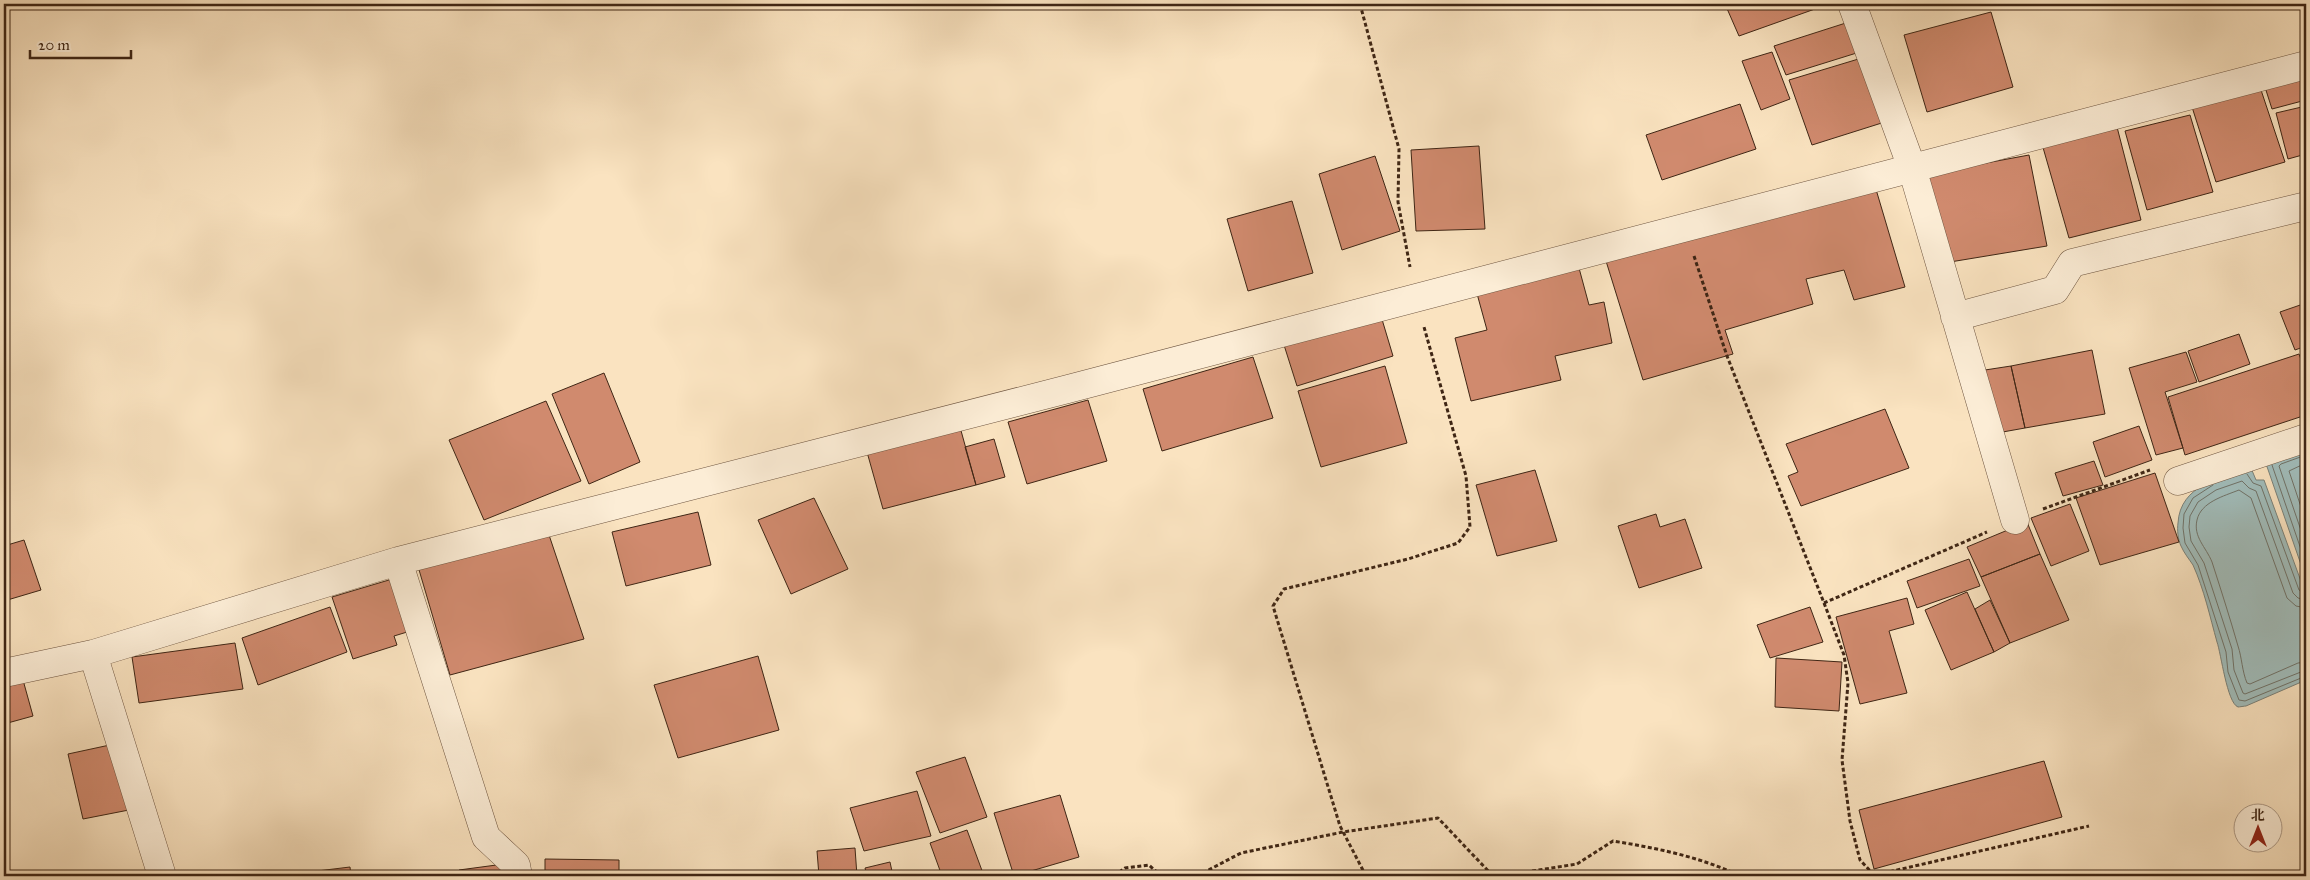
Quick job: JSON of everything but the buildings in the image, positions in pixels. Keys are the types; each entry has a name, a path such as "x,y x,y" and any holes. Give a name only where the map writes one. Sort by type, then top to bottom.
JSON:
{"street":[{"path":"1852,4 1912,168 2015,520"},
{"path":"4,673 93,654 398,561 2306,65"},
{"path":"1956,317 2055,290 2072,263 2306,206"},
{"path":"2178,481 2306,438"},
{"path":"398,561 486,837 516,865 518,876"},
{"path":"93,654 162,876"}],"path":[{"path":"1360,4 1399,149 1398,202 1416,297 1466,476 1470,527 1458,543 1408,559 1284,589 1274,606 1342,832 1366,876"},
{"path":"1686,227 1728,356 1844,655 1848,683 1842,760 1850,821 1860,860 1873,876 2089,826"},
{"path":"1824,603 2015,520 2148,470 2178,481"},
{"path":"1197,876 1241,853 1342,832 1438,818 1493,876"},
{"path":"1500,876 1577,864 1614,841 1721,867 1740,876"},
{"path":"1114,876 1125,868 1149,866 1161,876"}],"water":[{"path":"2306,443 2306,579 2264,458"},
{"path":"2251,468 2256,480 2264,480 2306,595 2306,680 2246,706 2238,707 2234,704 2228,688 2204,593 2193,565 2180,544 2178,526 2180,510 2194,491 2215,479"}]}
